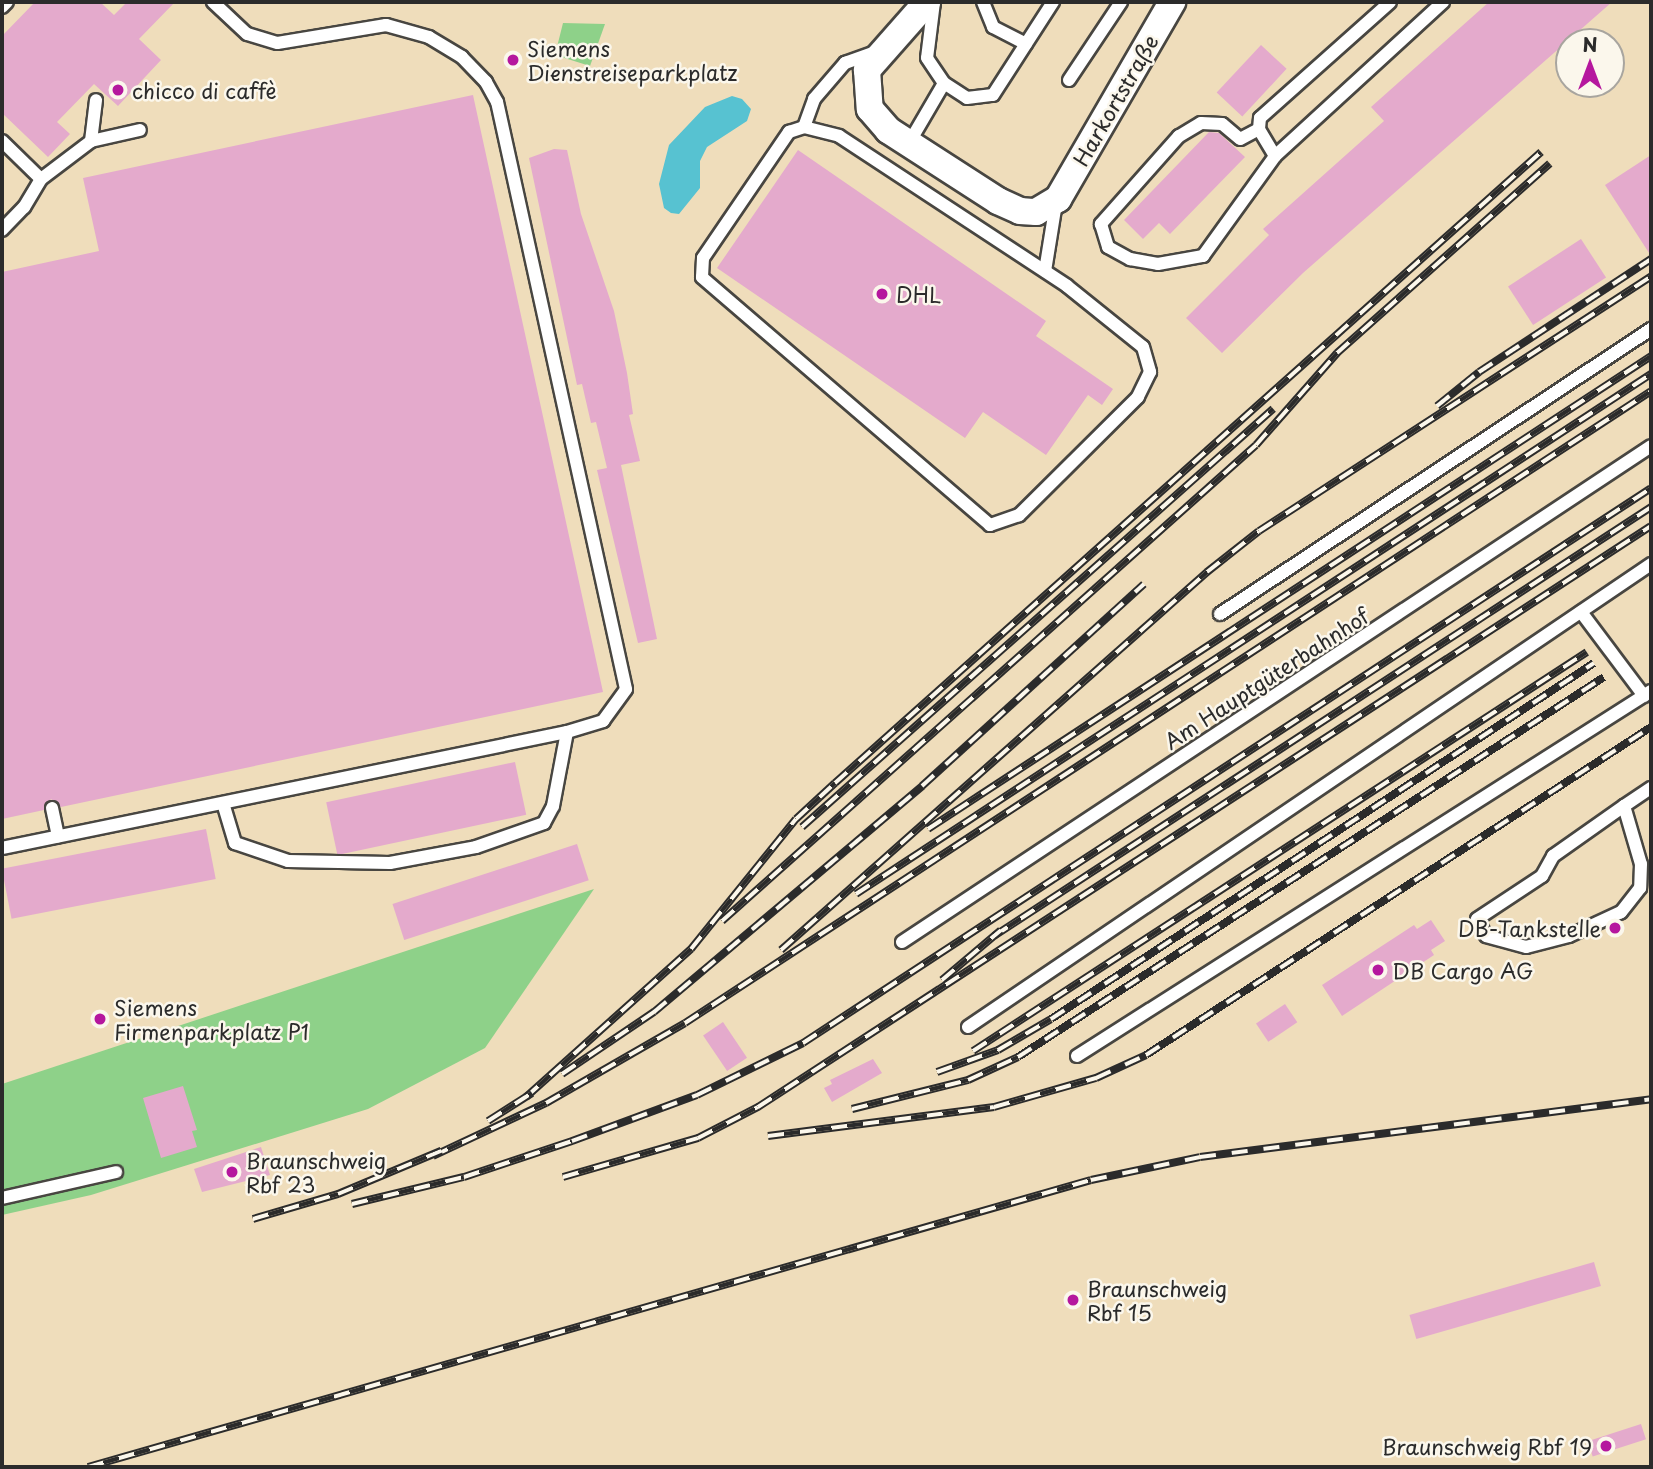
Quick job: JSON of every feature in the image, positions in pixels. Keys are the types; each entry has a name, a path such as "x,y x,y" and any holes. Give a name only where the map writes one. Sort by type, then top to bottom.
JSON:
{"street":[{"path":"928,2 882,50 867,70 870,109 877,121 1020,211 1036,212 1058,199"},
{"name":"Harkortstraße","path":"1058,199 1172,2"}],"lane":[{"path":"2,7 7,2"},
{"path":"2,848 567,732 603,721 626,689 497,102 486,82 463,57 429,37 386,25 277,43 247,34 213,2"},
{"path":"934,2 927,58 944,83 967,98 993,95 1053,2"},
{"path":"983,2 993,26 1027,44"},
{"path":"1069,80 1121,2"},
{"path":"1275,156 1259,129 1260,118 1390,2"},
{"path":"1259,129 1240,139 1223,124 1201,123 1179,136 1101,224 1108,247 1130,259 1158,264 1203,256 1275,156 1443,2"},
{"path":"804,127 814,99 845,63 882,50"},
{"path":"909,143 944,83"},
{"path":"91,141 96,100"},
{"path":"804,127 839,136 1045,271 1132,334 1143,346 1150,372 1124,414 1019,514 990,525 702,277 703,258 789,132 804,127"},
{"path":"2,230 24,207 41,179 91,141 140,130"},
{"path":"2,141 41,179"},
{"path":"1045,271 1058,199"},
{"path":"1220,614 1651,329"},
{"name":"Am Hauptgüterbahnhof","path":"902,942 1651,446"},
{"path":"968,1027 1651,564"},
{"path":"1077,1056 1648,693 1581,612"},
{"path":"223,803 234,843 288,861 390,863 476,848 544,823 552,806 567,732"},
{"path":"1624,806 1641,864 1640,888 1621,912 1569,936 1526,947 1486,936 1477,919 1542,876 1553,856 1624,806 1651,788"},
{"path":"52,808 58,836"},
{"path":"2,1198 116,1171"}],"green space":[{"path":"563,23 605,24 590,66 555,55"},
{"path":"594,889 485,1048 368,1109 91,1195 2,1215 2,1084"}],"water":[{"path":"732,96 742,99 751,109 747,121 707,147 700,161 700,188 679,214 671,213 664,208 659,184 669,145 705,107"}],"building":[{"path":"35,2 100,2 114,15 127,2 175,2 139,39 161,60 118,106 94,84 57,122 70,134 48,157 2,113 2,36"},
{"path":"1489,2 1612,2 1582,28 1555,28 1555,52 1303,273 1222,353 1186,318 1269,235 1263,229 1384,121 1371,107"},
{"path":"1261,45 1287,69 1242,116 1217,93"},
{"path":"473,95 603,692 61,807 51,799 44,810 2,819 2,272 99,251 83,178"},
{"path":"1209,132 1219,133 1245,157 1170,234 1159,223 1143,239 1124,220"},
{"path":"554,149 567,150 581,214 614,311 627,373 633,414 629,415 640,461 621,465 657,639 638,643 597,470 607,468 596,422 591,423 582,384 577,385 529,158"},
{"name":"DHL","path":"798,150 1046,321 1036,336 1113,389 1102,405 1088,395 1046,455 983,412 965,438 717,268"},
{"path":"1651,155 1651,256 1605,185"},
{"path":"1581,239 1606,278 1533,325 1508,286"},
{"path":"515,762 526,815 337,855 326,802"},
{"path":"206,829 216,879 12,919 2,869"},
{"path":"577,844 589,880 404,940 392,904"},
{"name":"DB Cargo AG","path":"1431,920 1445,941 1431,950 1434,955 1342,1016 1322,985 1414,925 1417,929"},
{"path":"1285,1004 1297,1022 1268,1042 1256,1024"},
{"path":"723,1022 747,1058 727,1071 703,1035"},
{"path":"873,1059 882,1073 832,1102 824,1088 832,1084 830,1080"},
{"path":"183,1086 197,1130 192,1131 197,1147 161,1158 143,1098"},
{"name":"Braunschweig Rbf 23","path":"261,1147 270,1175 202,1192 194,1169"},
{"path":"1594,1262 1601,1286 1416,1339 1409,1315"},
{"path":"1641,1424 1646,1439 1593,1457 1588,1441"}],"railway":[{"path":"526,1097 691,949 796,819 1541,152"},
{"path":"722,921 1256,445 1337,353 1550,163"},
{"path":"1437,406 1479,372 1651,259"},
{"path":"781,950 1207,572 1259,531 1651,276"},
{"path":"928,829 1651,356"},
{"path":"856,894 1651,374"},
{"path":"433,1156 546,1103 685,1023 1651,391"},
{"path":"802,827 1273,409"},
{"path":"352,1204 464,1177 572,1141 697,1095 803,1043 1651,488"},
{"path":"994,936 1651,507"},
{"path":"563,1177 698,1138 758,1107 1651,526"},
{"path":"562,1074 654,1012 922,786 1144,584"},
{"path":"973,1051 1587,652"},
{"path":"937,1072 998,1050 1051,1019 1594,663"},
{"path":"852,1109 968,1080 1018,1057 1604,677"},
{"path":"768,1136 994,1107 1096,1078 1146,1055 1651,727"},
{"path":"942,980 1001,930"},
{"path":"488,1121 532,1093"},
{"path":"88,1467 1091,1180 1200,1157 1651,1099"},
{"path":"253,1219 338,1194 441,1151"}],"place":[{"name":"Siemens Dienstreiseparkplatz","path":"513,60"},
{"name":"chicco di caffè","path":"118,90"},
{"name":"DHL","path":"882,294"},
{"name":"DB-Tankstelle","path":"1615,928"},
{"name":"DB Cargo AG","path":"1378,970"},
{"name":"Siemens Firmenparkplatz P1","path":"100,1019"},
{"name":"Braunschweig Rbf 23","path":"232,1172"},
{"name":"Braunschweig Rbf 15","path":"1073,1300"},
{"name":"Braunschweig Rbf 19","path":"1606,1446"}]}
